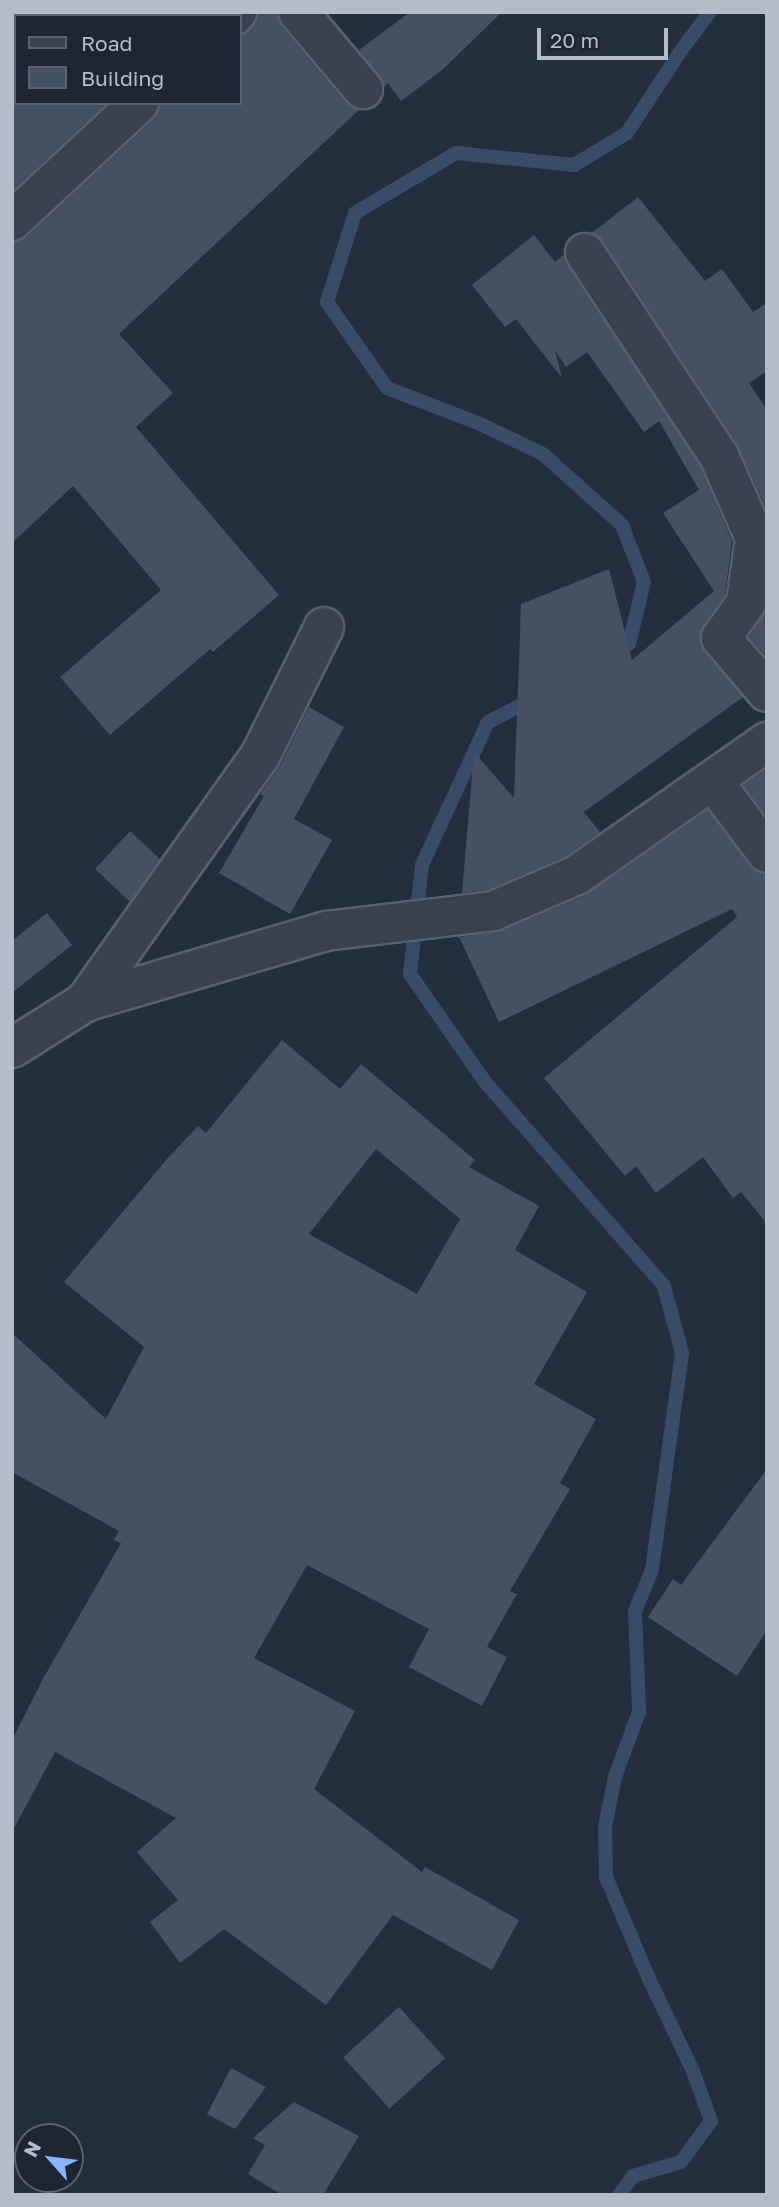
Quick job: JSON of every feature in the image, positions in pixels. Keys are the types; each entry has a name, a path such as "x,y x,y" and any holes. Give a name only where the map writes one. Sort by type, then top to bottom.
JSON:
{"street":[{"path":"298,12 363,89"},
{"path":"12,221 137,105"},
{"path":"585,253 719,456 755,538 746,603 721,638 767,691"},
{"path":"85,1002 260,756 324,627"},
{"path":"12,1048 85,1002 326,931 493,911 577,874 767,742"},
{"path":"713,781 767,853"}],"building":[{"path":"258,12 277,12 281,26 346,103 359,110 119,334 173,393 136,427 279,595 213,652 210,649 110,735 60,677 161,590 73,486 12,543 12,242 27,237 154,119 159,105 242,105 242,35 253,27"},
{"path":"410,12 502,12 442,70 401,101 388,83 385,86 359,50"},
{"path":"12,103 105,105 12,191"},
{"path":"638,197 705,281 722,269 753,312 767,303 767,371 749,383 767,410 767,510 737,444 603,241 592,233"},
{"path":"534,235 555,262 563,255 700,466 732,541 725,595 703,626 700,643 743,697 584,812 600,832 566,856 487,890 462,893 474,752 514,798 521,604 609,569 632,660 714,591 663,513 699,490 659,421 644,432 587,352 566,367 555,350 562,378 516,319 505,327 472,285"},
{"path":"767,609 767,658 749,637"},
{"path":"309,707 344,727 294,819 332,840 290,914 219,873 264,796 260,794 280,766"},
{"path":"767,769 767,816 743,785"},
{"path":"708,810 750,866 767,874 767,1224 741,1192 733,1198 703,1157 656,1193 636,1166 625,1176 544,1078 737,917 732,909 499,1022 459,937 501,931 586,895"},
{"path":"130,831 160,859 130,902 95,869"},
{"path":"47,913 72,945 12,993 12,941"},
{"path":"282,1040 340,1089 361,1064 475,1160 469,1167 539,1206 515,1250 587,1292 534,1384 596,1419 560,1483 570,1489 510,1591 517,1594 487,1647 507,1657 482,1706 409,1667 429,1629 307,1565 254,1658 355,1711 314,1789 422,1872 425,1867 519,1920 492,1970 393,1915 326,2005 224,1929 180,1963 150,1922 178,1900 137,1852 176,1818 55,1752 12,1832 12,1740 44,1677 121,1543 114,1540 119,1531 12,1472 12,1333 106,1419 144,1347 64,1282 198,1126 206,1133","holes":["376,1149 460,1219 417,1294 309,1234"]},
{"path":"767,1469 767,1630 737,1676 648,1617 673,1579 681,1585"},
{"path":"399,2007 445,2058 389,2108 343,2057"},
{"path":"231,2068 266,2087 235,2129 207,2114"},
{"path":"294,2102 359,2136 323,2195 282,2195 248,2174 265,2145 253,2138"}],"waterway":[{"path":"614,653 629,644 644,582 622,525 543,454 478,423 387,388 327,302 355,213 456,153 574,165 627,133 682,49 710,12"},
{"path":"533,699 488,722 422,865 410,974 485,1082 664,1286 682,1353 652,1570 635,1611 639,1712 615,1777 605,1826 606,1877 649,1979 693,2071 711,2121 681,2162 633,2176 619,2195"}]}
